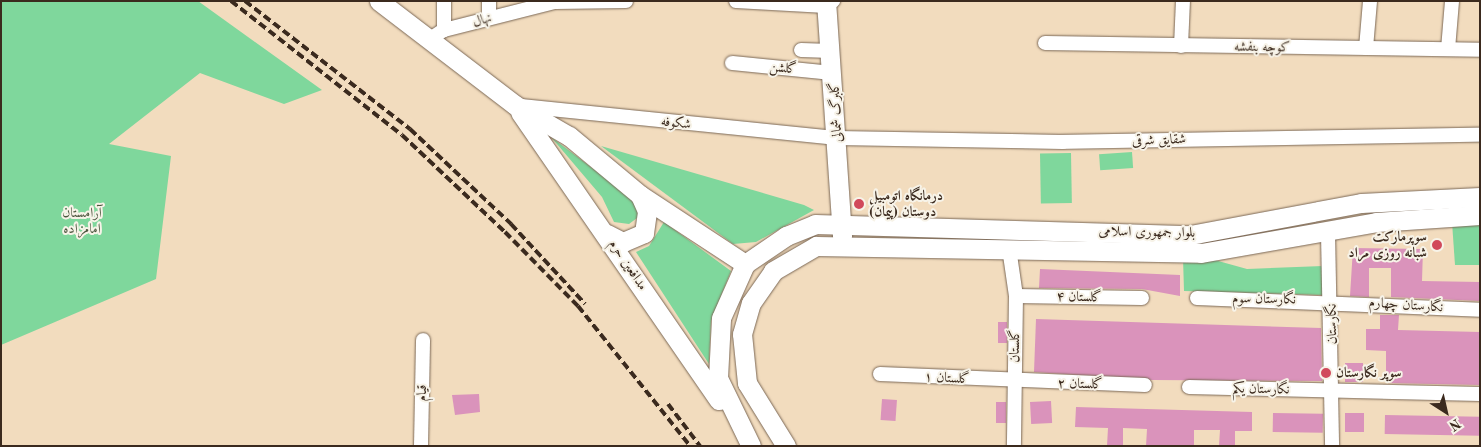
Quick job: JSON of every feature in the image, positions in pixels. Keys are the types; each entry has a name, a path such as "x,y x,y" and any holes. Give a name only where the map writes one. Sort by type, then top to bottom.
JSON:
{"main road":[{"name":"مدافعین حرم","path":"380,1 437,35 515,105 569,136 640,195 745,264"},
{"name":"گلبرگ شمالی","path":"828,3 843,244"},
{"name":"مدافعین حرم","path":"515,105 607,234 738,428"},
{"path":"607,234 623,242 644,233 648,211 640,195"},
{"name":"بلوار جمهوری اسلامی","path":"745,264 786,236 815,224 1190,235 1362,202 1480,197"},
{"name":"بلوار جمهوری اسلامی","path":"786,446 747,383 741,359 744,320 764,283 785,260 816,246 843,244 1201,253 1328,233 1376,222 1480,215"},
{"path":"745,264 721,318 716,349 718,378 738,428 751,446"}],"street":[{"path":"437,35 444,1"},
{"path":"489,1 489,18"},
{"name":"نهال","path":"437,35 489,18 556,2 626,1"},
{"path":"736,1 828,3"},
{"path":"1181,46 1183,1"},
{"path":"1366,48 1370,1"},
{"path":"1448,49 1452,1"},
{"name":"کوچه بنفشه","path":"1045,43 1480,50"},
{"path":"801,50 831,51"},
{"name":"گلشن","path":"732,63 833,73"},
{"name":"شکوفه","path":"515,105 837,138"},
{"name":"شقایق شرقی","path":"837,138 1063,142 1480,135"},
{"name":"نگارستان","path":"1328,233 1332,300 1332,446"},
{"name":"گلستان","path":"1009,248 1016,296 1014,446"},
{"name":"گلستان ۴","path":"1016,296 1142,298"},
{"name":"نگارستان سوم","path":"1197,298 1332,300"},
{"name":"نگارستان چهارم","path":"1332,300 1480,310"},
{"name":"قیام","path":"421,446 423,340"},
{"name":"گلستان ۱","path":"880,374 1014,382"},
{"name":"گلستان ۲","path":"1014,382 1145,385"},
{"name":"نگارستان یکم","path":"1190,387 1480,394"}],"green space":[{"name":"آرامستان امامزاده","path":"1,1 198,1 322,90 284,104 200,73 109,144 171,156 156,279 1,345"},
{"path":"551,137 632,198 641,215 629,224 614,222 602,197"},
{"path":"601,146 804,205 814,210 756,242 733,244"},
{"path":"1132,152 1133,168 1100,170 1099,154"},
{"path":"1071,153 1072,203 1041,204 1040,154"},
{"path":"664,222 731,271 711,321 709,364 636,252 649,246"},
{"path":"1452,222 1480,224 1480,265 1455,265"},
{"path":"1183,258 1211,259 1247,269 1323,266 1323,295 1184,291"}],"building":[{"path":"1353,248 1423,249 1422,281 1480,282 1480,301 1391,297 1391,268 1369,268 1369,297 1350,296"},
{"path":"1040,269 1180,275 1180,296 1142,289 1039,288"},
{"path":"1380,315 1399,315 1398,330 1480,332 1480,385 1386,383 1386,351 1366,350 1366,329 1380,329"},
{"path":"1036,319 1321,328 1322,381 1152,380 1034,372"},
{"path":"998,322 1007,322 1007,343 998,343"},
{"path":"1345,363 1363,363 1363,382 1345,382"},
{"path":"479,394 480,412 455,415 452,395"},
{"path":"882,399 897,400 895,421 881,420"},
{"path":"1051,401 1052,423 1031,424 1030,402"},
{"path":"996,402 1006,402 1006,423 996,423"},
{"path":"1076,407 1252,412 1252,431 1235,431 1235,446 1219,446 1220,430 1194,430 1194,446 1146,446 1147,429 1123,428 1123,446 1107,446 1108,428 1075,427"},
{"path":"1273,413 1323,414 1323,433 1273,432"},
{"path":"1345,413 1364,413 1364,432 1345,432"},
{"path":"1385,415 1480,417 1480,436 1385,434"}],"railway":[{"path":"231,1 402,135 505,232 578,306 690,446"},
{"path":"245,1 410,129 511,224 585,304"},
{"path":"668,404 700,446"}],"place":[{"name":"درمانگاه اتومبیل دوستان (پیمان)","path":"859,204"},
{"name":"سوپرمارکت شبانه روزی مراد","path":"1437,245"},
{"name":"سوپر نگارستان","path":"1326,373"}]}
